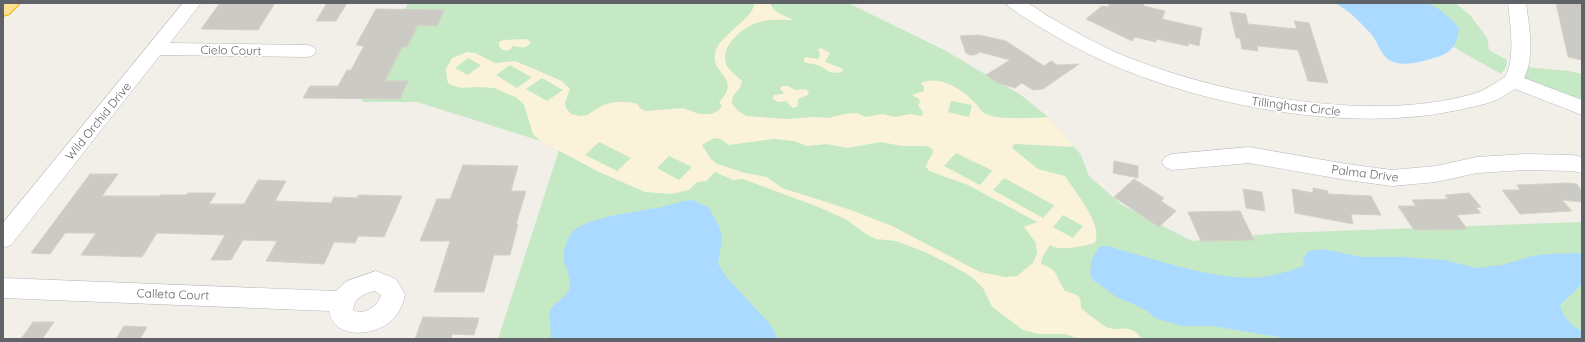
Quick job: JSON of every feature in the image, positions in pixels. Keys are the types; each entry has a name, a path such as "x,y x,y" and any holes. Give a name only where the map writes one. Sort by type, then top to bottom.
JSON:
{"highway":[{"path":"3,10 11,3"}],"street":[{"name":"Wild Orchid Drive","path":"3,239 192,3"},
{"name":"Tillinghast Circle","path":"1015,3 1095,50 1134,67 1235,97 1288,106 1344,112 1395,113 1443,107 1484,98 1513,81"},
{"path":"1517,3 1520,37 1518,71 1513,81 1582,108"},
{"name":"Cielo Court","path":"155,49 307,50"},
{"name":"Palma Drive","path":"1172,162 1249,155 1347,172 1392,178 1436,174 1477,165 1525,162 1572,163 1582,165"},
{"name":"Calleta Court","path":"3,288 343,301"}],"green space":[{"path":"408,3 848,3 944,50 1021,95 1048,117 1081,155 1089,176 1122,205 1192,241 1280,233 1582,222 1582,339 498,339 560,147 417,102 362,102"},
{"path":"1404,3 1455,3 1470,15 1487,38 1489,50 1507,60 1506,67 1501,74 1450,45"},
{"path":"1524,67 1569,71 1582,74 1582,99 1526,82 1523,73"}],"sand":[{"path":"754,3 770,3 777,12 794,20 768,20 753,24 734,38 729,45 725,59 727,66 742,81 740,88 732,99 732,103 738,111 747,116 787,119 813,117 828,118 857,113 866,117 883,114 895,117 910,114 922,116 923,112 918,105 920,103 919,99 912,95 924,91 924,87 921,83 935,81 956,87 968,96 984,113 992,116 1016,118 1048,117 1074,147 1014,144 1012,148 1038,169 1065,176 1087,208 1095,227 1096,235 1095,243 1084,246 1060,248 1050,245 1042,258 1041,264 1054,271 1065,291 1078,296 1081,308 1106,327 1133,330 1142,339 1080,339 1065,334 1038,334 1023,330 991,305 983,288 972,277 951,265 925,252 896,241 876,239 866,234 847,220 821,208 743,179 733,180 715,172 706,181 697,182 689,190 671,194 645,192 599,172 539,140 533,134 524,105 517,98 494,88 461,88 449,84 447,80 446,69 452,58 467,52 475,53 495,63 515,61 562,81 570,89 565,103 566,108 571,114 580,116 587,115 603,105 615,102 629,102 637,104 645,111 683,108 699,114 711,114 719,110 722,106 719,102 726,93 728,86 727,81 716,65 716,50 724,38 750,14","holes":["468,58 481,65 468,75 455,68","510,65 531,77 517,88 496,75","542,78 563,90 547,101 526,89","951,101 972,105 969,117 948,112","714,138 720,139 729,145 774,139 794,141 807,146 827,144 847,148 881,142 902,146 930,147 933,152 926,167 929,171 968,185 1037,222 1024,227 1036,243 1037,253 1033,263 1017,276 1005,277 980,272 892,226 851,210 782,188 767,177 745,173 717,164 710,158 702,145","599,142 631,158 617,171 585,155","956,153 991,170 992,171 980,185 944,166","669,156 692,167 679,180 657,168","1004,178 1054,205 1043,218 993,190","1063,215 1083,226 1073,238 1053,227"]},
{"path":"526,39 531,42 525,47 512,46 511,49 506,51 499,46 499,42 504,40"},
{"path":"821,48 830,53 825,62 841,68 843,70 842,72 833,73 821,66 804,61 804,58 806,57 818,59 820,56 818,49"},
{"path":"781,86 788,86 795,90 806,89 809,92 808,95 798,99 798,106 793,108 786,101 778,102 773,99 774,95 784,93 780,89"}],"water":[{"path":"1335,3 1425,3 1440,10 1459,28 1456,43 1447,53 1426,60 1407,64 1395,62 1386,58 1372,35 1360,22 1345,9"},
{"path":"692,200 708,207 719,226 722,238 718,264 727,278 769,323 778,339 550,339 551,309 568,292 570,285 564,262 564,252 570,235 587,223 599,219"},
{"path":"1107,246 1205,273 1244,278 1268,276 1298,268 1303,266 1304,257 1308,251 1323,249 1362,257 1401,257 1445,260 1476,268 1502,265 1545,254 1582,253 1582,284 1560,305 1568,321 1574,327 1582,331 1582,339 1290,339 1213,326 1182,326 1157,319 1146,310 1115,296 1092,279 1090,274 1092,259 1099,247"}],"building":[{"path":"220,3 275,3 258,30 201,29"},
{"path":"327,3 347,3 336,21 316,21"},
{"path":"1110,3 1144,3 1144,6 1165,11 1162,19 1202,28 1199,46 1189,43 1188,46 1156,39 1156,42 1135,37 1132,41 1086,19 1102,6 1108,7"},
{"path":"1556,3 1582,3 1582,60 1568,57"},
{"path":"376,9 444,10 437,26 418,25 407,47 402,47 385,81 408,81 400,99 303,98 310,86 338,86 347,70 351,70 364,46 356,45"},
{"path":"1230,12 1246,14 1248,24 1297,29 1294,21 1309,23 1328,83 1308,81 1298,50 1257,46 1258,51 1242,49 1240,38 1236,38"},
{"path":"979,35 1006,41 1044,66 1051,61 1057,65 1079,64 1043,89 1033,90 1022,83 1015,88 998,83 986,75 1010,60 980,52 975,55 966,53 960,36"},
{"path":"1114,161 1138,166 1138,178 1113,173"},
{"path":"463,165 518,166 511,191 526,191 516,224 518,224 510,255 494,255 484,292 434,292 450,241 420,241 437,199 450,199"},
{"path":"90,174 118,174 102,196 160,196 186,195 188,193 216,193 209,204 244,204 258,180 286,181 275,201 331,203 334,197 357,198 359,195 402,196 384,237 358,236 355,243 334,242 324,264 266,261 277,241 243,240 231,260 211,260 225,235 157,233 142,257 81,255 96,233 65,233 50,254 31,253"},
{"path":"1134,179 1164,198 1161,201 1176,211 1159,227 1114,197"},
{"path":"1577,184 1582,192 1582,202 1562,200 1572,211 1520,214 1502,190 1520,190 1517,185"},
{"path":"1313,188 1328,191 1328,194 1371,196 1381,215 1351,214 1353,224 1295,213 1292,189 1313,193"},
{"path":"1243,189 1262,192 1265,211 1246,208"},
{"path":"1469,193 1481,207 1476,208 1481,213 1457,215 1467,229 1414,230 1398,206 1416,206 1412,200 1448,199 1445,195"},
{"path":"1240,211 1254,240 1201,241 1188,212"},
{"path":"423,317 479,318 474,335 452,334 451,339 415,339"},
{"path":"33,322 54,322 42,339 21,339"},
{"path":"124,326 147,327 140,339 116,339"}]}
